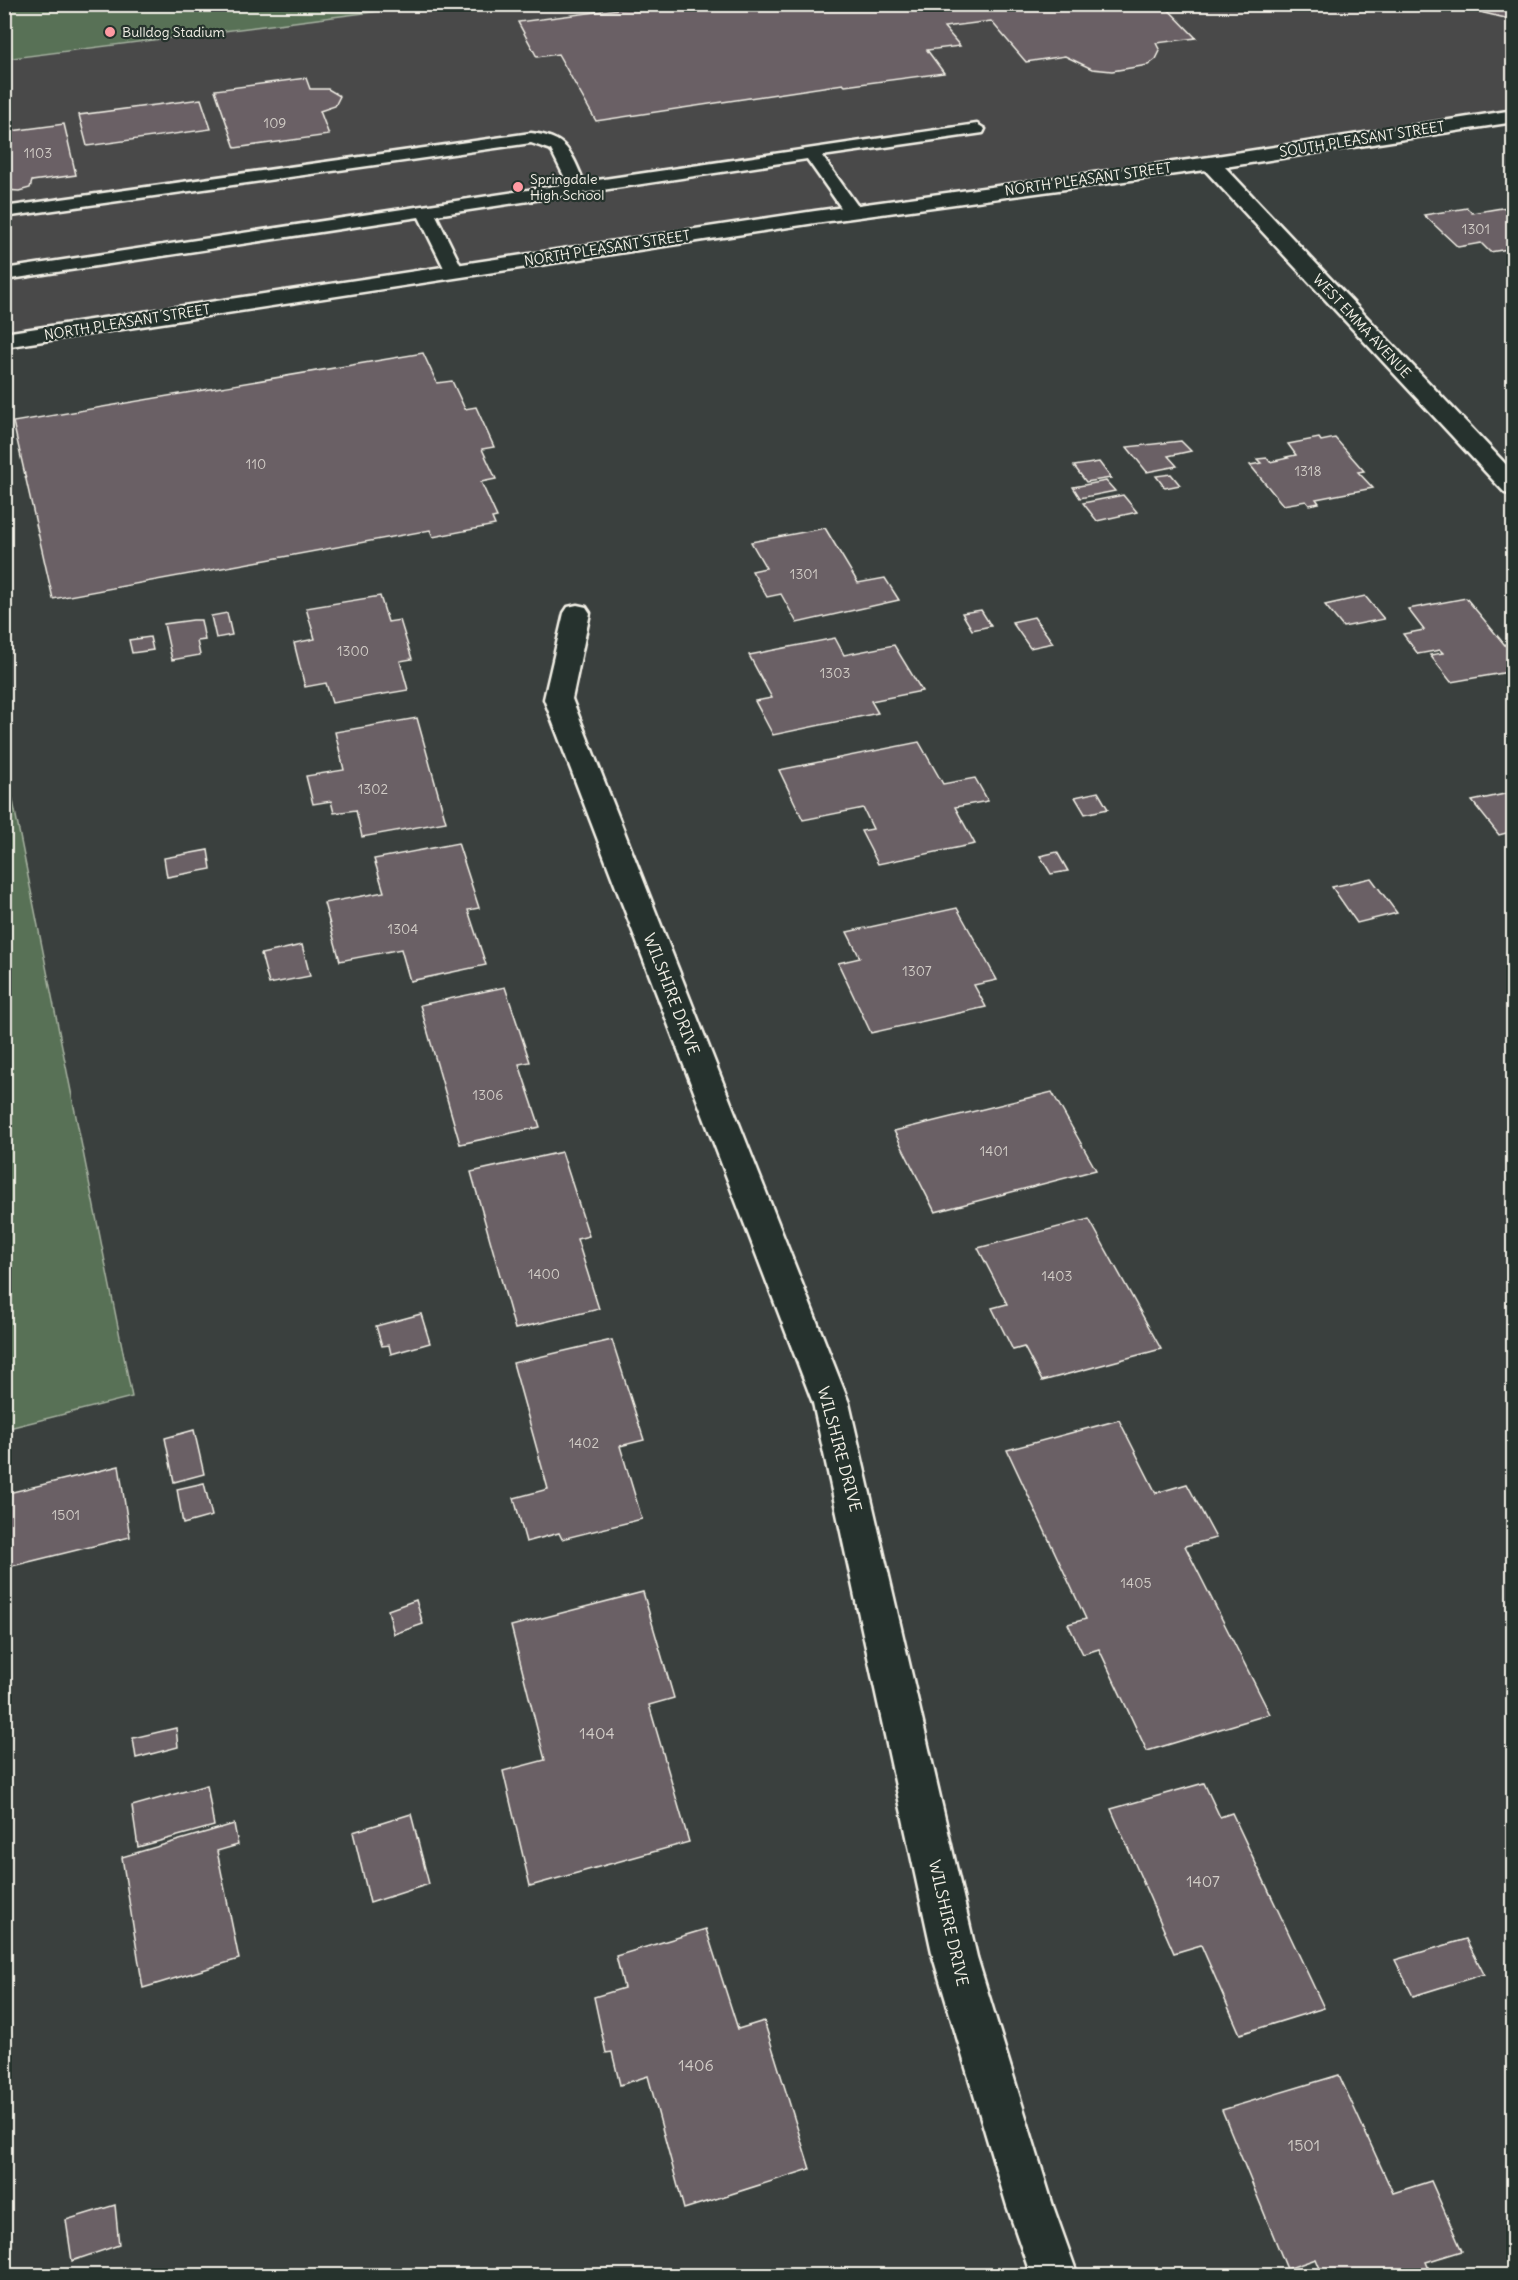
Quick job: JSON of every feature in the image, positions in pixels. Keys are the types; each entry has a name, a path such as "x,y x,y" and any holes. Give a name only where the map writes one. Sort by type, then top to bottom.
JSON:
{"street":[{"name":"SOUTH PLEASANT STREET","path":"1210,163 1514,116"},
{"name":"NORTH PLEASANT STREET","path":"4,340 853,212 1210,163"},
{"name":"WEST EMMA AVENUE","path":"1210,163 1514,488"},
{"name":"WILSHIRE DRIVE","path":"577,613 558,699 831,1403 954,1957 1030,2206 1055,2276"}],"lane":[{"path":"4,275 578,187 977,129"},
{"path":"4,212 531,138 555,142 578,187"},
{"path":"812,153 853,212"},
{"path":"425,211 455,272"}],"shaded area":[{"name":"Springdale High School","path":"5,5 1513,5 1513,116 5,340"}],"green space":[{"name":"Bulldog Stadium","path":"5,4 426,4 426,5 5,59"},
{"path":"4,756 132,1397 5,1429 4,1429"}],"building":[{"path":"665,4 1163,4 1196,38 1156,43 1160,51 1156,59 1148,65 1112,71 1092,69 1065,56 1026,62 991,21 944,27 960,46 927,50 944,73 845,86 843,84 596,121 558,54 537,57 518,22 635,7 637,10"},
{"path":"1460,4 1514,4 1514,20 1484,13"},
{"path":"306,78 310,89 328,89 340,96 335,106 320,111 329,135 235,148 215,90"},
{"path":"201,99 211,129 87,146 79,115"},
{"path":"64,124 76,175 32,181 30,188 19,191 6,190 4,132"},
{"path":"1514,206 1514,248 1490,252 1481,243 1458,247 1424,215 1467,208 1472,213"},
{"path":"423,353 437,383 452,381 465,409 476,407 494,447 482,449 496,479 481,482 497,517 492,518 495,525 433,537 430,530 53,599 13,422"},
{"path":"1319,438 1321,441 1335,438 1364,471 1358,472 1373,488 1316,499 1319,503 1309,505 1306,501 1283,505 1250,465 1261,463 1257,459 1267,458 1270,462 1296,455 1288,444"},
{"path":"1181,441 1191,451 1168,456 1177,466 1147,472 1127,447"},
{"path":"1099,462 1111,478 1086,482 1074,466"},
{"path":"1171,474 1180,485 1165,488 1156,476"},
{"path":"1106,481 1115,491 1080,498 1073,487"},
{"path":"1123,495 1137,512 1097,521 1083,503"},
{"path":"825,528 858,583 885,578 899,600 797,623 781,594 767,597 752,571 766,568 751,542"},
{"path":"380,596 388,622 400,620 412,659 400,661 408,690 332,703 326,683 305,687 294,643 315,639 306,608"},
{"path":"1365,596 1384,619 1343,627 1325,605"},
{"path":"1466,598 1514,656 1514,671 1451,682 1430,655 1443,653 1440,650 1418,654 1403,634 1424,630 1408,609"},
{"path":"981,610 991,626 972,630 962,613"},
{"path":"227,613 232,635 216,638 211,616"},
{"path":"1034,617 1053,643 1030,648 1012,622"},
{"path":"201,620 205,640 197,641 200,655 172,660 164,624"},
{"path":"150,637 153,650 132,653 129,640"},
{"path":"835,638 844,655 894,645 922,691 871,701 878,713 773,735 755,701 772,698 749,655"},
{"path":"417,718 446,822 362,837 356,810 334,813 331,801 313,804 306,776 344,770 335,732"},
{"path":"919,742 943,784 975,778 988,801 955,807 975,844 878,864 861,831 873,829 863,808 803,820 779,770"},
{"path":"1098,792 1108,809 1085,814 1075,797"},
{"path":"1514,792 1514,831 1499,835 1472,801"},
{"path":"458,843 479,908 468,910 486,965 410,981 401,949 340,961 324,903 384,892 374,859"},
{"path":"208,850 211,869 167,877 164,858"},
{"path":"1057,852 1068,871 1051,874 1040,856"},
{"path":"1371,878 1397,913 1357,923 1332,887"},
{"path":"957,908 997,980 974,985 986,1007 871,1033 838,963 860,958 847,932"},
{"path":"302,945 310,976 269,984 261,954"},
{"path":"505,987 530,1062 519,1064 540,1127 460,1144 420,1005"},
{"path":"1052,1092 1096,1170 935,1212 894,1131"},
{"path":"562,1152 589,1236 577,1239 599,1309 515,1329 471,1172"},
{"path":"1089,1219 1161,1349 1042,1381 1024,1347 1013,1350 992,1308 1007,1304 978,1248"},
{"path":"421,1314 430,1343 391,1354 389,1345 382,1346 376,1326"},
{"path":"612,1340 644,1440 620,1446 642,1519 562,1539 559,1533 526,1542 514,1498 548,1489 513,1363"},
{"path":"1119,1420 1156,1493 1187,1484 1216,1538 1185,1546 1270,1714 1147,1751 1099,1649 1083,1654 1068,1624 1086,1619 1007,1450"},
{"path":"194,1430 204,1474 174,1482 165,1438"},
{"path":"119,1466 130,1537 4,1568 4,1494"},
{"path":"204,1483 212,1516 183,1524 177,1489"},
{"path":"643,1592 674,1698 649,1705 689,1842 530,1886 503,1771 545,1760 511,1626"},
{"path":"416,1600 423,1624 394,1634 388,1610"},
{"path":"176,1728 178,1747 136,1758 133,1738"},
{"path":"1204,1783 1220,1817 1232,1813 1324,2008 1240,2034 1201,1945 1174,1953 1111,1809"},
{"path":"207,1785 214,1826 138,1847 132,1806"},
{"path":"411,1814 429,1884 370,1903 353,1832"},
{"path":"234,1824 238,1845 217,1851 239,1959 143,1988 122,1857"},
{"path":"706,1929 738,2029 764,2021 810,2169 684,2209 648,2076 620,2085 612,2052 606,2053 594,1997 624,1988 616,1956"},
{"path":"1466,1939 1484,1974 1413,1996 1395,1960"},
{"path":"1339,2075 1393,2193 1431,2181 1462,2251 1426,2262 1432,2276 1323,2276 1316,2259 1287,2269 1222,2110"},
{"path":"115,2205 119,2245 72,2261 66,2220"}],"place":[{"name":"Bulldog Stadium","path":"110,32"},
{"name":"Springdale High School","path":"518,187"}]}
